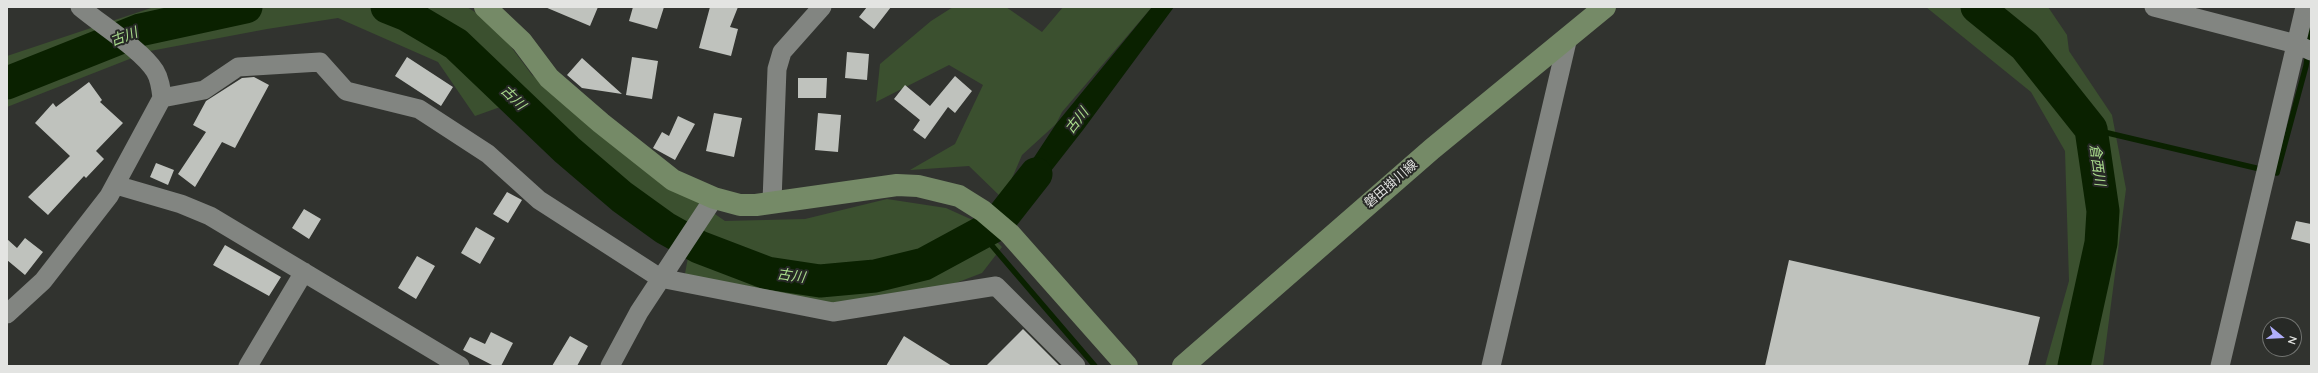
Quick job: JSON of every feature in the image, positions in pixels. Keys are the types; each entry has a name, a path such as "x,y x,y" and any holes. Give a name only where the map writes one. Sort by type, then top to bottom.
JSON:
{"street":[{"path":"7,314 43,281 116,185 162,98 161,85 155,71 137,52 98,23 80,7"},
{"path":"485,7 522,42 549,78 601,123 673,180 711,202 756,205 772,201 904,185 918,186 960,196 983,211 1010,234 1127,366"},
{"path":"772,201 777,69 782,52 822,7"},
{"name":"磐田掛川線","path":"1183,366 1426,154 1605,7"},
{"path":"2154,7 2304,48"},
{"path":"2220,366 2304,48 2305,7"},
{"path":"1491,366 1568,37"},
{"path":"162,98 204,90 238,66 320,62 346,91 419,109 488,154 540,200 660,278 833,312 996,286 1076,366"},
{"path":"116,185 181,204 210,216 460,366"},
{"path":"610,366 660,278 711,202"},
{"path":"248,366 304,272"}],"shaded area":[{"path":"154,7 467,7 494,24 532,75 666,180 725,221 805,219 887,199 946,208 977,222 1002,247 982,273 906,302 841,308 684,279 689,252 664,236 503,106 475,116 438,62 338,18 267,29 150,51 7,107 7,56"},
{"path":"953,7 1006,7 1042,32 1063,7 1152,7 1062,112 1056,124 1022,155 1003,199 969,166 910,170 955,144 983,85 949,65 876,102 880,64 931,21"},
{"path":"1926,7 2048,7 2067,35 2069,51 2112,115 2126,189 2103,366 2045,366 2069,281 2065,151 2031,92"}],"water":[{"path":"1152,7 1174,7 1083,130 1015,217 1004,203 1056,124"},
{"path":"1967,7 1983,7 2003,28 2045,58 2052,80"}],"building":[{"path":"545,7 598,7 590,26"},
{"path":"633,7 664,7 657,29 629,21"},
{"path":"710,7 738,7 730,27 738,29 731,56 699,48"},
{"path":"867,7 891,7 874,29 859,17"},
{"path":"847,52 869,54 867,80 845,78"},
{"path":"407,57 453,87 441,106 395,76"},
{"path":"632,57 658,61 652,99 626,95"},
{"path":"582,58 622,94 582,88 567,75"},
{"path":"955,76 972,91 955,113 948,107 925,139 913,130 920,120 894,99 905,85 930,106"},
{"path":"254,77 269,85 235,148 222,142 195,187 178,174 206,132 193,125 206,101 242,78"},
{"path":"798,78 827,78 826,98 798,98"},
{"path":"89,82 102,100 100,102 123,123 96,151 104,159 86,178 84,176 48,215 28,197 70,156 35,123 53,103 56,107"},
{"path":"714,113 742,118 734,157 706,151"},
{"path":"818,113 841,115 838,152 815,150"},
{"path":"678,116 695,124 675,160 653,148 662,132 669,136"},
{"path":"156,163 174,170 168,185 150,177"},
{"path":"507,192 522,200 508,223 493,214"},
{"path":"304,209 321,219 309,239 292,228"},
{"path":"2296,221 2311,224 2311,244 2291,239"},
{"path":"476,227 495,238 480,264 461,253"},
{"path":"25,238 43,252 25,275 7,260 7,239 17,248"},
{"path":"225,245 281,277 269,296 213,265"},
{"path":"417,256 435,266 416,299 398,288"},
{"path":"1789,260 2040,317 2028,366 1765,366"},
{"path":"1023,329 1060,366 986,366"},
{"path":"491,332 513,343 501,366 494,366 463,350 470,337 485,344"},
{"path":"570,336 588,346 577,366 552,366"},
{"path":"904,336 952,366 886,366"}],"waterway":[{"name":"古川","path":"7,83 140,30 246,7"},
{"name":"古川","path":"387,7 407,15 456,44 567,150 622,197 665,228 699,247 767,273 820,281 875,276 924,264 996,225 1036,174"},
{"name":"倉西川","path":"1977,7 2025,46 2091,129 2103,211 2101,243 2074,366"},
{"path":"2091,129 2277,173 2306,66 2311,29"},
{"path":"982,234 1095,366"}]}
